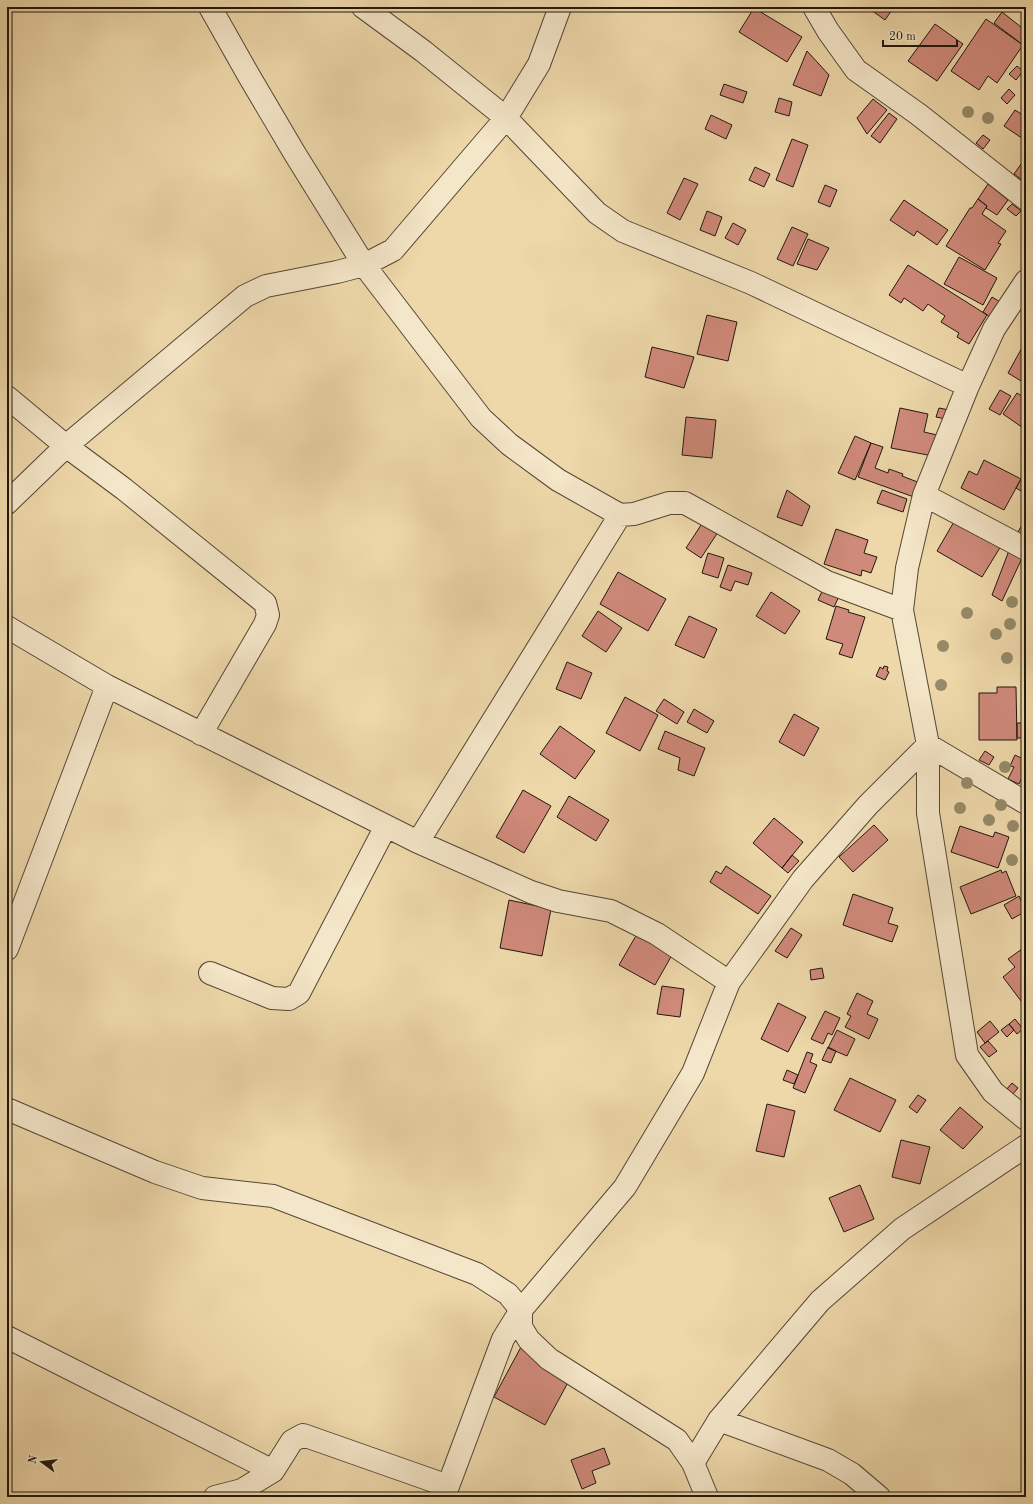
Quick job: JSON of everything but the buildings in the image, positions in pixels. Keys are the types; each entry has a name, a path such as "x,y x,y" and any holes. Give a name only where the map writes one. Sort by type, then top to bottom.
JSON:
{"street":[{"path":"210,7 291,148 364,265 481,418 509,444 558,480 620,515 634,514 670,503 685,503 827,582 902,610"},
{"path":"363,7 423,51 506,118 597,213 623,230 751,283 968,386"},
{"path":"7,503 66,446 245,296 266,286 364,265 393,250 506,118 539,64 560,7"},
{"path":"814,7 828,31 856,70 918,114 1026,199"},
{"path":"1026,281 994,329 968,386 924,495 907,568 902,610 928,745 928,813 967,1055 994,1092 1026,1119"},
{"path":"7,397 66,446 124,489 265,603 268,615 265,624 201,734"},
{"path":"924,495 1026,548"},
{"path":"418,842 620,515"},
{"path":"7,627 107,686 418,842 531,892 558,901 611,911 657,934 729,982"},
{"path":"7,949 107,686"},
{"path":"928,745 1026,803"},
{"path":"215,1497 242,1490 273,1471 292,1441 303,1436 446,1492 503,1339 521,1310 625,1187 693,1073 729,982 803,879 868,805 928,745"},
{"path":"210,973 272,998 289,999 299,993 386,826"},
{"path":"7,1109 155,1172 202,1188 273,1196 477,1274 508,1294 521,1310 521,1327 529,1340 549,1359 677,1440 693,1463 707,1497"},
{"path":"693,1463 719,1420 820,1301 902,1229 1026,1146"},
{"path":"7,1337 273,1471"},
{"path":"719,1420 828,1460 852,1474 879,1497"}]}
